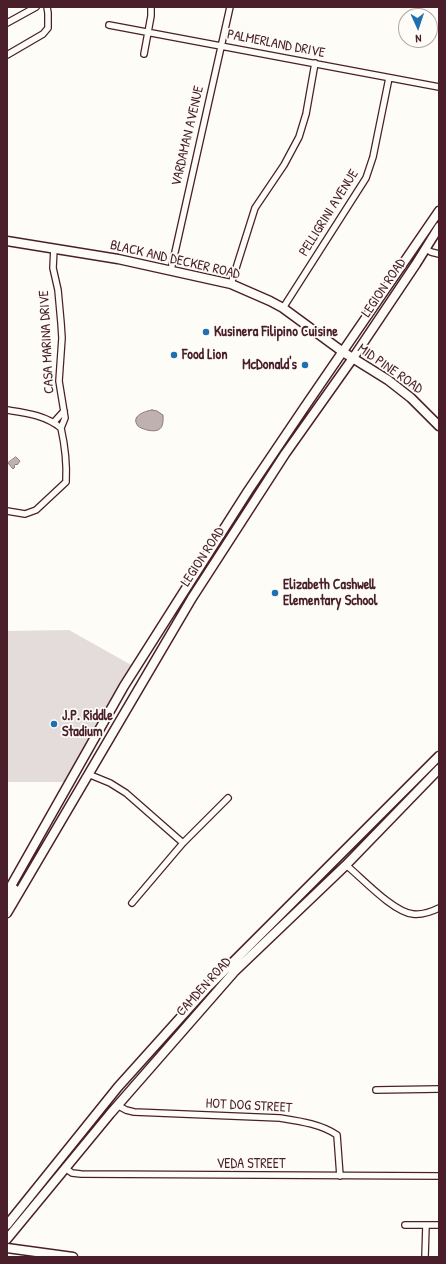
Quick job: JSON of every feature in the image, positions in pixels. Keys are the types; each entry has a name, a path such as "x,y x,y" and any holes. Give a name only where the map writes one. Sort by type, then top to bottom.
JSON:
{"main road":[{"name":"LEGION ROAD","path":"7,893 124,686 253,484 439,211"},
{"name":"LEGION ROAD","path":"7,913 188,604 285,454 426,249 439,227"},
{"name":"BLACK AND DECKER ROAD","path":"7,242 118,258 231,284 283,308 343,352"},
{"name":"MID PINE ROAD","path":"343,352 400,389 422,408 439,426"},
{"path":"262,489 259,484 284,445 291,427"},
{"path":"237,528 239,517 255,490 253,484"},
{"path":"188,604 184,602 185,598 218,545 221,533"},
{"path":"138,689 143,671 179,607 179,605 176,604"},
{"name":"CAMDEN ROAD","path":"7,1225 118,1087 207,988 439,756"},
{"path":"49,841 50,831 83,772 83,770 79,767"},
{"name":"CAMDEN ROAD","path":"7,1239 118,1105 235,971 346,865 439,769"},
{"path":"7,901 17,882 18,875"},
{"path":"7,1248 73,1257"}],"street":[{"path":"7,23 36,7"},
{"path":"7,55 43,34 48,28 48,13 46,7"},
{"path":"144,54 151,7"},
{"name":"VARDAMAN AVENUE","path":"171,270 230,7"},
{"name":"PALMERLAND DRIVE","path":"109,25 439,87"},
{"path":"231,284 255,208 284,164 301,131 306,114 315,63"},
{"name":"PELLIGRINI AVENUE","path":"283,308 366,178 373,157 390,78"},
{"name":"CASA MARINA DRIVE","path":"7,511 25,514 36,510 66,482 67,470 62,425 65,418 59,381 62,338 58,290 53,268 54,248"},
{"path":"426,249 439,254"},
{"path":"7,410 36,414 62,425"},
{"name":"CASA MARINA DRIVE","path":"54,422 64,411"},
{"path":"58,416 62,425"},
{"path":"88,774 110,783 126,793 183,843"},
{"path":"132,903 183,843 228,798"},
{"path":"346,865 383,898 401,910 412,914 432,912 439,908"},
{"path":"376,1090 439,1089"},
{"name":"HOT DOG STREET","path":"118,1105 126,1110 134,1112 280,1118 302,1121 329,1130 337,1135 340,1176"},
{"name":"VEDA STREET","path":"65,1168 72,1173 81,1174 439,1176"},
{"path":"405,1225 439,1225"},
{"path":"425,1257 426,1225"}],"shaded area":[{"path":"152,410 163,415 162,426 155,431 139,427 136,422 137,417 142,413"},
{"path":"16,457 20,461 14,466 15,467 13,469 8,463"},
{"name":"J.P. Riddle Stadium","path":"69,630 133,666 68,782 7,782 7,631"}],"place":[{"name":"Kusinera Filipino Cuisine","path":"206,332"},
{"name":"Food Lion","path":"174,355"},
{"name":"McDonald's","path":"305,365"},
{"name":"Elizabeth Cashwell Elementary School","path":"275,593"},
{"name":"J.P. Riddle Stadium","path":"54,724"}]}
